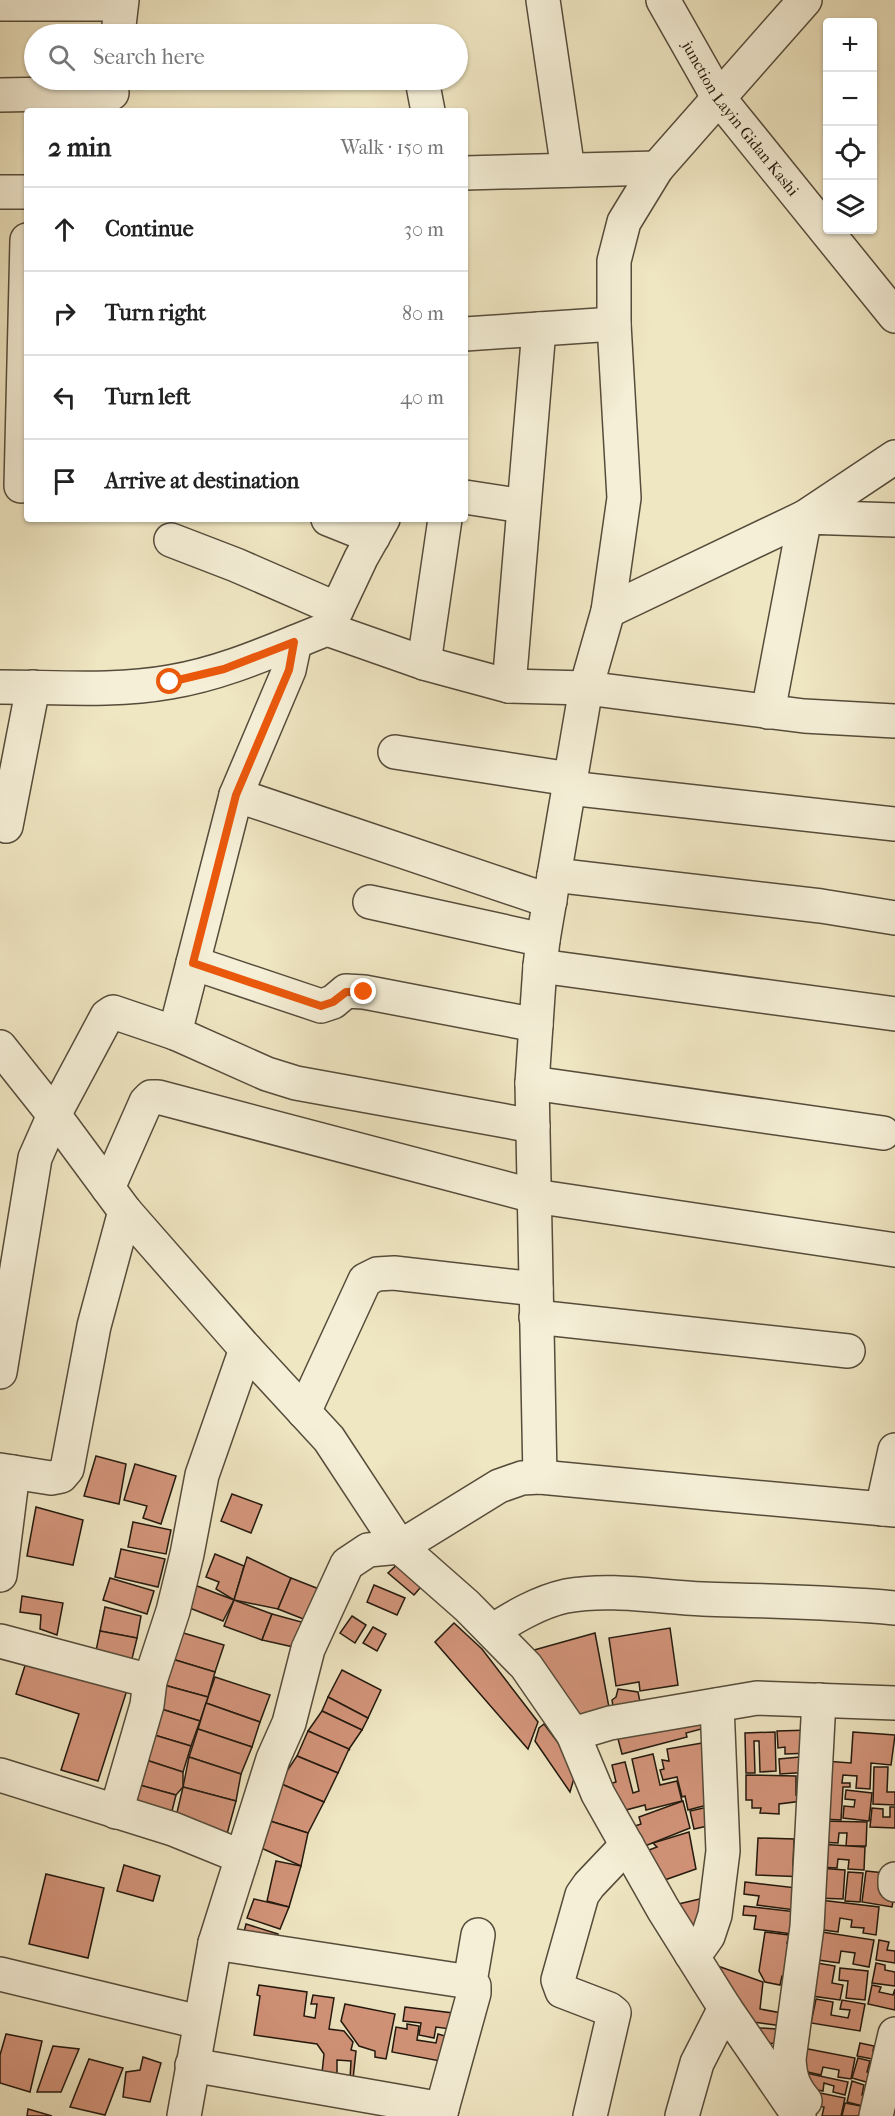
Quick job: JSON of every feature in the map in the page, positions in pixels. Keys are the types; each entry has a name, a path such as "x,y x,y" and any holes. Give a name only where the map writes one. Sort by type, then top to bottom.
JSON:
{"street":[{"path":"543,0 568,170"},
{"name":"junction Layin Gidan Kashi","path":"663,0 718,97 893,312"},
{"path":"540,1477 532,1083 542,953 552,888 586,688 608,610 624,498 614,324 614,261 624,222 657,168 805,0"},
{"path":"0,4 120,13"},
{"path":"424,90 427,108"},
{"path":"0,94 112,94"},
{"path":"468,173 657,168"},
{"path":"0,192 24,192"},
{"path":"468,334 614,324"},
{"path":"509,686 539,329"},
{"path":"21,486 24,388"},
{"path":"608,610 805,517 895,457"},
{"path":"468,497 523,506"},
{"path":"805,517 895,520"},
{"path":"768,712 805,517"},
{"path":"0,687 116,688 170,682 224,669 294,642 332,619 378,528 345,522"},
{"path":"424,663 445,522"},
{"path":"171,540 237,565 332,619 424,663 509,686 586,688 804,716 894,713"},
{"path":"175,1033 236,795 289,670 294,642"},
{"path":"6,826 33,687"},
{"path":"395,752 569,783 895,824"},
{"path":"236,795 552,888 820,906 895,918"},
{"path":"370,902 542,953 895,1014"},
{"path":"193,963 321,1006 333,1002 346,992 364,992 536,1025"},
{"path":"0,1372 10,1244 34,1158 54,1115 107,1016 113,1012 119,1012 175,1033 267,1074 296,1083 533,1126"},
{"path":"3,1057 54,1115 117,1199 246,1349 329,1438 400,1547 467,1606 526,1666 573,1734 598,1794 691,1954 799,2116"},
{"path":"532,1083 884,1133"},
{"path":"0,1575 7,1471 51,1478 61,1476 67,1469 117,1199 146,1101 151,1097 534,1196 895,1250"},
{"path":"304,1412 365,1281 377,1274 394,1273 536,1303 848,1350"},
{"path":"116,1812 147,1705 150,1681 173,1611 187,1554 202,1475 246,1349"},
{"path":"184,2116 215,1942 273,1759 289,1723 308,1649 346,1564 368,1550 400,1547 499,1486 522,1478 540,1477 700,1494 797,1500 889,1510 895,1450"},
{"path":"492,1631 529,1609 563,1597 593,1593 703,1599 831,1602 895,1608"},
{"path":"2,1648 150,1681"},
{"path":"573,1734 610,1723 757,1698 895,1703"},
{"path":"817,2116 794,2088 789,2059 807,1927 819,1700"},
{"path":"691,1954 701,1947 708,1936 715,1915 723,1851 717,1705"},
{"path":"0,1775 173,1829 242,1857"},
{"path":"590,2116 614,2013 609,2008 562,1991 558,1980 582,1896 589,1885 627,1845"},
{"path":"895,1879 895,1885"},
{"path":"470,1982 478,1935"},
{"path":"192,2065 441,2113 474,1993 474,1986 470,1982 215,1942"},
{"path":"0,1974 200,2022"},
{"path":"682,2116 697,2063 725,2008"},
{"path":"876,2116 893,2049"}],"building":[{"path":"96,1456 126,1464 119,1504 84,1496"},
{"path":"135,1464 176,1476 161,1524 143,1518 147,1506 124,1500"},
{"path":"232,1494 262,1505 251,1533 221,1521"},
{"path":"36,1507 83,1520 73,1565 27,1556"},
{"path":"133,1522 171,1530 166,1554 128,1547"},
{"path":"121,1549 165,1559 158,1587 115,1577"},
{"path":"215,1554 244,1566 234,1600 216,1589 219,1582 206,1577"},
{"path":"247,1557 291,1578 278,1609 234,1600"},
{"path":"402,1560 426,1581 414,1595 388,1573"},
{"path":"110,1578 154,1591 147,1614 103,1600"},
{"path":"291,1578 319,1589 306,1620 278,1609"},
{"path":"192,1584 234,1600 223,1621 187,1607"},
{"path":"374,1585 405,1598 397,1615 367,1602"},
{"path":"22,1596 63,1603 57,1635 40,1629 41,1615 20,1612"},
{"path":"234,1600 272,1614 262,1640 224,1626"},
{"path":"105,1607 141,1616 137,1638 100,1631"},
{"path":"272,1614 305,1623 298,1648 262,1640"},
{"path":"352,1616 366,1625 355,1643 340,1633"},
{"path":"454,1623 482,1649 538,1722 528,1749 435,1642"},
{"path":"373,1627 386,1634 377,1651 363,1643"},
{"path":"670,1628 678,1685 640,1691 639,1682 616,1686 609,1638"},
{"path":"100,1631 137,1638 131,1663 95,1656"},
{"path":"180,1632 224,1645 215,1672 172,1659"},
{"path":"595,1633 611,1718 574,1730 527,1652"},
{"path":"28,1656 128,1687 98,1781 61,1770 79,1714 16,1694"},
{"path":"172,1659 215,1672 208,1697 164,1685"},
{"path":"342,1670 381,1690 368,1718 328,1697"},
{"path":"215,1677 270,1695 260,1722 206,1703"},
{"path":"164,1685 208,1697 200,1721 158,1708"},
{"path":"618,1689 638,1692 641,1707 614,1712 612,1700 616,1697"},
{"path":"328,1697 368,1718 362,1730 322,1711"},
{"path":"206,1703 260,1722 252,1747 198,1729"},
{"path":"158,1708 200,1721 191,1746 151,1734"},
{"path":"700,1710 705,1728 686,1733 687,1737 622,1754 617,1735"},
{"path":"322,1711 362,1730 350,1750 308,1731"},
{"path":"544,1724 577,1768 570,1792 535,1741 539,1728"},
{"path":"198,1729 252,1747 241,1774 189,1757"},
{"path":"811,1730 812,1753 785,1754 785,1747 778,1748 777,1731"},
{"path":"308,1731 349,1749 338,1773 297,1756"},
{"path":"775,1732 776,1771 760,1772 759,1741 754,1741 755,1773 746,1773 745,1733"},
{"path":"853,1732 895,1735 891,1765 871,1763 870,1789 856,1788 857,1776 843,1775 842,1783 850,1783 850,1787 843,1787 841,1820 822,1819 825,1761 851,1763"},
{"path":"151,1734 191,1746 183,1772 143,1759"},
{"path":"714,1741 711,1804 688,1810 677,1777 663,1780 660,1770 664,1769 662,1760 669,1761 667,1749"},
{"path":"653,1754 660,1785 677,1781 682,1801 646,1810 645,1805 622,1811 609,1784 616,1782 612,1765 625,1762 633,1793 639,1791 632,1759"},
{"path":"297,1756 338,1773 324,1802 279,1783"},
{"path":"810,1756 811,1772 780,1774 779,1759"},
{"path":"189,1757 241,1774 236,1801 183,1787"},
{"path":"143,1759 183,1772 183,1787 176,1795 136,1784"},
{"path":"874,1767 888,1767 887,1792 895,1792 895,1805 873,1804"},
{"path":"746,1775 796,1776 796,1795 800,1795 802,1801 779,1804 779,1814 760,1813 761,1808 752,1808 752,1800 746,1800"},
{"path":"279,1783 324,1802 308,1833 267,1820"},
{"path":"136,1784 176,1795 171,1815 130,1800"},
{"path":"183,1787 236,1801 227,1834 175,1821"},
{"path":"846,1790 872,1793 869,1821 843,1818 844,1806 854,1807 855,1800 845,1799"},
{"path":"683,1801 690,1828 640,1848 632,1827 641,1824 639,1817"},
{"path":"717,1805 721,1823 694,1829 690,1811"},
{"path":"890,1807 895,1807 895,1828 870,1827 872,1808 883,1809 883,1817 890,1817"},
{"path":"267,1820 308,1833 301,1866 259,1847"},
{"path":"820,1821 867,1822 866,1846 846,1846 847,1833 839,1833 838,1843 819,1842"},
{"path":"689,1832 696,1869 659,1882 644,1852 657,1847 653,1843"},
{"path":"758,1838 794,1839 793,1866 808,1867 807,1877 756,1875"},
{"path":"818,1844 865,1847 864,1870 848,1869 849,1860 838,1859 837,1868 818,1867"},
{"path":"276,1861 301,1866 289,1907 267,1901"},
{"path":"124,1865 160,1876 153,1901 117,1891"},
{"path":"818,1868 845,1870 843,1899 817,1898"},
{"path":"866,1871 894,1874 895,1889 892,1907 862,1902"},
{"path":"848,1872 863,1873 860,1902 845,1901"},
{"path":"46,1874 104,1888 88,1958 29,1944"},
{"path":"745,1882 806,1889 795,1910 757,1905 759,1896 744,1894"},
{"path":"712,1896 693,1940 670,1906"},
{"path":"254,1899 289,1907 280,1929 247,1918"},
{"path":"820,1900 879,1907 876,1935 863,1933 864,1928 851,1927 852,1920 840,1918 838,1932 816,1929"},
{"path":"744,1906 806,1913 792,1934 754,1929 756,1916 743,1915"},
{"path":"246,1924 278,1934 273,1946 243,1936"},
{"path":"765,1932 789,1935 787,1943 795,1944 790,1977 782,1976 780,1985 765,1982 759,1971"},
{"path":"822,1932 874,1940 869,1967 853,1964 855,1953 841,1951 839,1963 818,1960"},
{"path":"879,1940 889,1942 887,1950 895,1951 895,1963 876,1960"},
{"path":"698,1959 763,1982 760,2009 787,2014 791,2027 746,2021"},
{"path":"817,1963 835,1966 832,1983 843,1985 840,2000 812,1996"},
{"path":"876,1963 885,1965 885,1970 895,1972 895,1986 872,1983"},
{"path":"840,1968 868,1971 865,2000 846,1998 848,1981 839,1980"},
{"path":"259,1985 307,1992 304,2016 315,2018 317,2004 311,2004 313,1995 334,1998 329,2029 344,2031 353,2042 351,2050 356,2051 353,2079 350,2079 351,2061 337,2060 337,2074 322,2073 324,2054 317,2044 254,2035 260,1996 257,1995"},
{"path":"872,1985 881,1987 879,1992 893,1995 895,1989 895,2010 868,2004"},
{"path":"816,1999 833,2002 831,2015 848,2018 850,2010 840,2009 842,2000 865,2004 860,2031 811,2023"},
{"path":"345,2004 395,2014 386,2059 375,2057 375,2051 359,2046 341,2021"},
{"path":"405,2007 453,2013 450,2029 436,2027 434,2038 419,2035 421,2023 403,2021"},
{"path":"407,2024 419,2026 417,2040 436,2043 438,2034 445,2036 440,2061 392,2052 396,2027 407,2029"},
{"path":"747,2027 790,2030 778,2044 768,2043"},
{"path":"6,2034 42,2041 30,2092 0,2083 0,2055"},
{"path":"860,2043 874,2046 873,2051 879,2053 887,2062 857,2056"},
{"path":"53,2046 79,2049 61,2092 37,2092"},
{"path":"803,2048 855,2058 851,2079 838,2077 839,2070 823,2067 821,2075 799,2070"},
{"path":"143,2057 161,2063 150,2102 123,2097 126,2072 140,2070"},
{"path":"858,2058 870,2061 867,2072 874,2074 880,2086 852,2078"},
{"path":"89,2059 123,2068 105,2115 70,2107"},
{"path":"801,2072 848,2082 845,2095 833,2092 834,2086 824,2083 823,2091 798,2086"},
{"path":"852,2081 864,2085 862,2095 866,2096 874,2109 847,2102"},
{"path":"815,2092 845,2098 841,2116 822,2116 824,2107 812,2105"},
{"path":"845,2103 861,2106 859,2116 842,2116"},
{"path":"28,2109 52,2116 27,2116"}],"route":[{"path":"170,682 224,669 294,642 289,670 236,795 193,963 321,1006 333,1002 346,992 364,992"}]}
